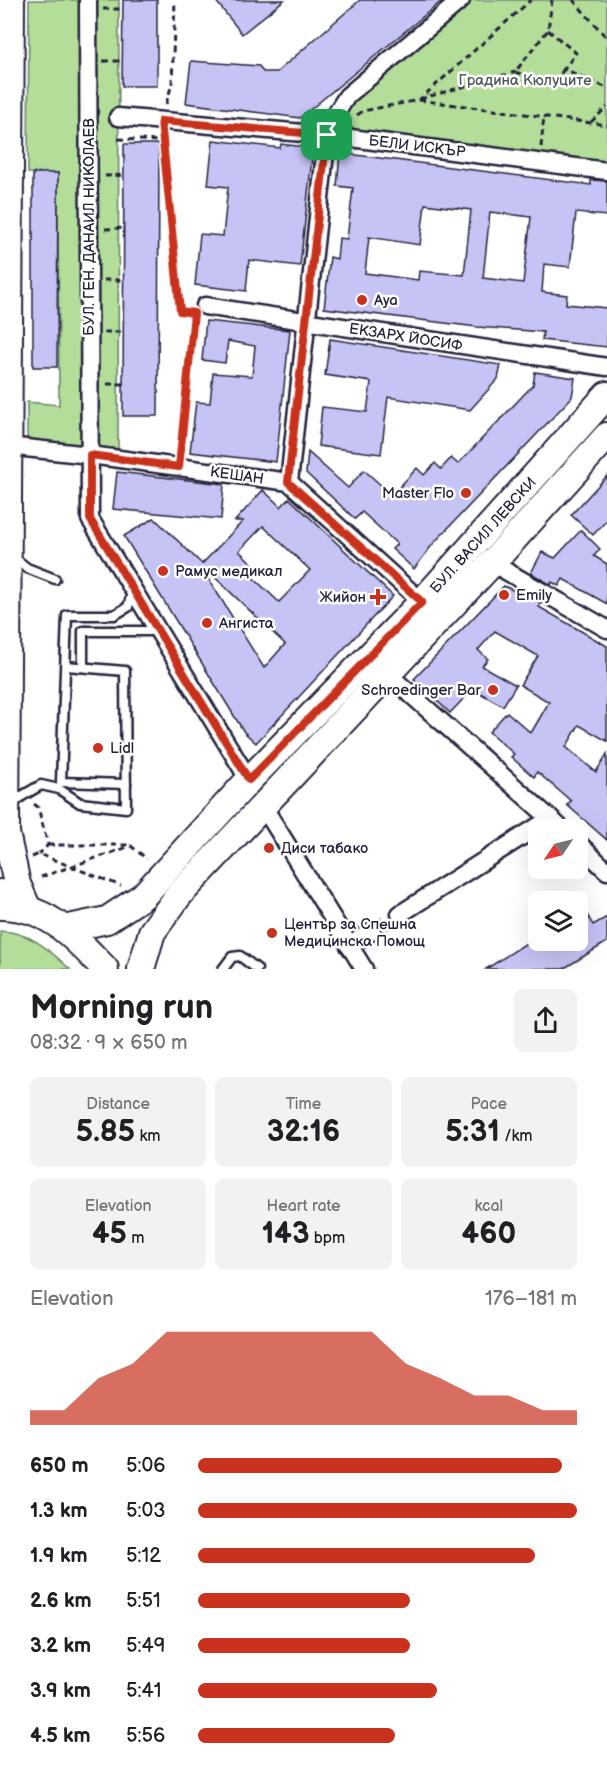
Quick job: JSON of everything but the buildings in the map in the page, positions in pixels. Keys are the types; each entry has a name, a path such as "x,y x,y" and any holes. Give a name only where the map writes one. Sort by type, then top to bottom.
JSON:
{"main road":[{"path":"11,0 6,833 11,861 27,907"},
{"name":"БУЛ. ВАСИЛ ЛЕВСКИ","path":"64,929 107,920 143,896 249,780 422,602 607,395"},
{"name":"БУЛ. ВАСИЛ ЛЕВСКИ","path":"141,969 152,932 179,895 492,563 607,436"},
{"path":"0,906 27,907 64,929 105,969"}],"street":[{"name":"БУЛ. ГЕН. ДАНАИЛ НИКОЛАЕВ","path":"88,0 90,455"},
{"path":"422,602 288,482 327,135 335,115 347,96 461,0"},
{"name":"БЕЛИ ИСКЪР","path":"118,117 327,135 607,171"},
{"name":"ЕКЗАРХ ЙОСИФ","path":"206,306 607,368"},
{"name":"КЕШАН","path":"7,446 288,482"},
{"path":"90,455 90,519 249,780"},
{"path":"492,563 607,629"},
{"path":"388,674 551,819"},
{"path":"263,806 364,969"},
{"path":"400,914 528,841"},
{"path":"588,852 607,870"},
{"path":"0,890 27,907"},
{"path":"349,946 372,931"}],"lane":[{"path":"7,553 27,568 55,579"},
{"path":"126,784 61,782 67,615 114,615 128,607 133,590"},
{"path":"83,667 83,631 159,631"},
{"path":"7,811 22,796 41,785 58,789 81,803 126,808 125,671 66,666"},
{"path":"223,969 232,957 240,957 256,969"}],"path":[{"path":"175,0 172,84 161,121 180,311 194,313 179,467"},
{"path":"419,99 531,0"},
{"path":"515,72 548,30 552,0"},
{"path":"573,0 607,38"},
{"path":"354,117 363,111 419,99 515,72 553,84 576,53 548,30"},
{"path":"564,69 607,88"},
{"path":"419,99 607,125"},
{"path":"591,123 607,107"},
{"path":"540,162 544,116"},
{"path":"118,140 163,141"},
{"path":"30,801 38,807 48,845"},
{"path":"29,858 39,854 48,845 131,846 148,860"},
{"path":"41,877 131,846"},
{"path":"39,854 122,887"}],"green space":[{"path":"29,0 119,0 118,459 27,448 27,402 59,405 58,173 28,173"},
{"name":"Градина Кюлуците","path":"462,0 607,0 607,171 328,135 348,97"},
{"path":"0,931 30,938 46,948 70,969 0,969"}],"tunnel":[{"path":"372,931 400,914"}],"place":[{"name":"Aya","path":"362,300"},
{"name":"Master Flo","path":"466,493"},
{"name":"Рамус медикал","path":"163,571"},
{"name":"Emily","path":"504,595"},
{"name":"Жийон","path":"378,597"},
{"name":"Ангиста","path":"207,623"},
{"name":"Schroedinger Bar","path":"493,690"},
{"name":"Lidl","path":"98,748"},
{"name":"Диси табако","path":"269,848"},
{"name":"Център за Спешна Медицинска Помощ","path":"272,933"}],"route":[{"path":"161,121 327,135 288,482 422,602 249,780 90,519 90,455 179,467 194,313 180,311 161,121"}]}
